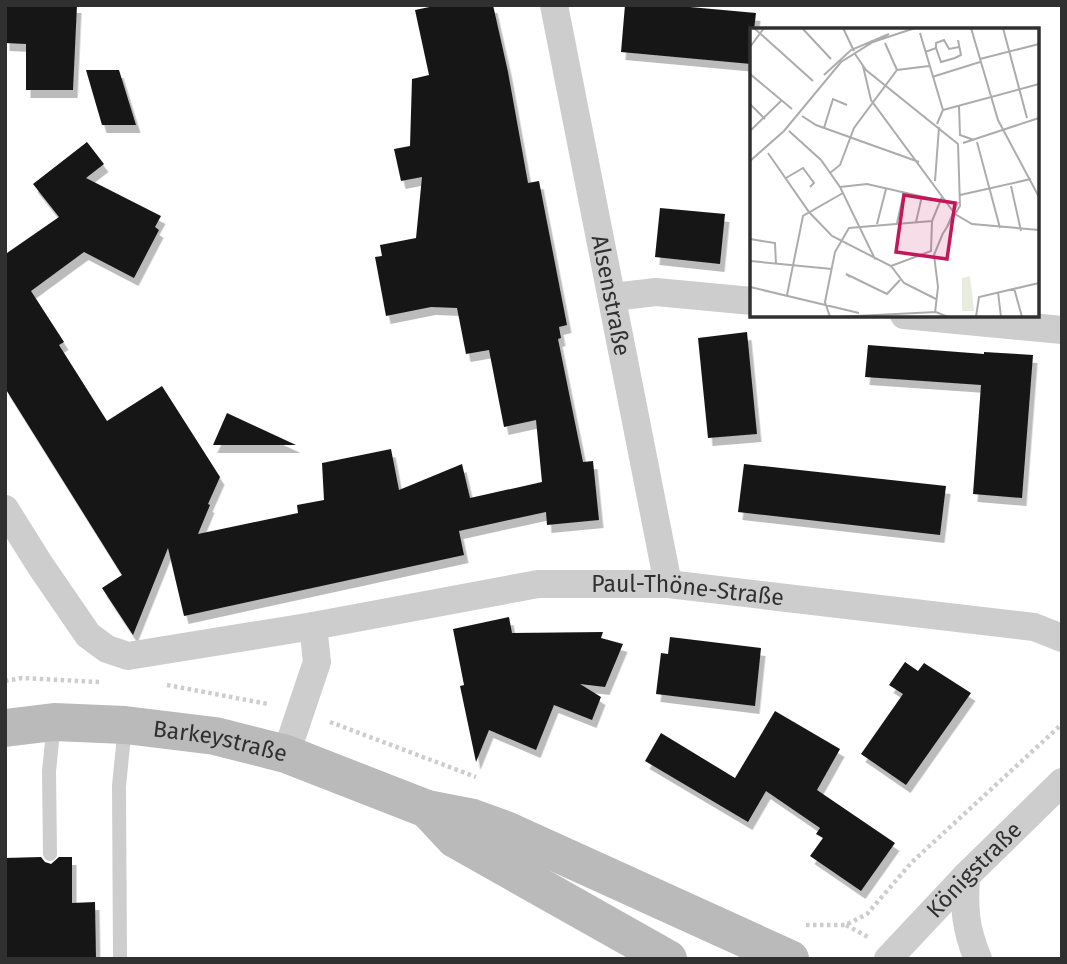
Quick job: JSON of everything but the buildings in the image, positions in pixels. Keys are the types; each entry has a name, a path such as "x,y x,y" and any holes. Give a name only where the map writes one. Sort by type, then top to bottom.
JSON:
{"street":[{"name":"Alsenstraße","path":"554,5 668,584"},
{"path":"613,298 656,292 750,301"},
{"path":"925,317 1062,330"},
{"name":"Paul-Thöne-Straße","path":"5,509 88,635 107,649 128,656 313,626 538,584 668,584 1034,627 1062,638"},
{"path":"286,754 317,662 313,626"},
{"name":"Barkeystraße","path":"5,727 54,722 125,725 215,736 286,754 426,809 473,818 506,830 798,942"},
{"name":"Königstraße","path":"888,959 966,876 1062,782"},
{"name":"Barkeystraße","path":"426,809 455,839 668,959"},
{"path":"966,876 964,909 968,934 978,959"}],"lane":[{"path":"50,854 49,771 54,722"},
{"path":"120,959 119,794 125,725"}],"path":[{"path":"798,942 846,925 867,914 912,862 1062,724"}]}
